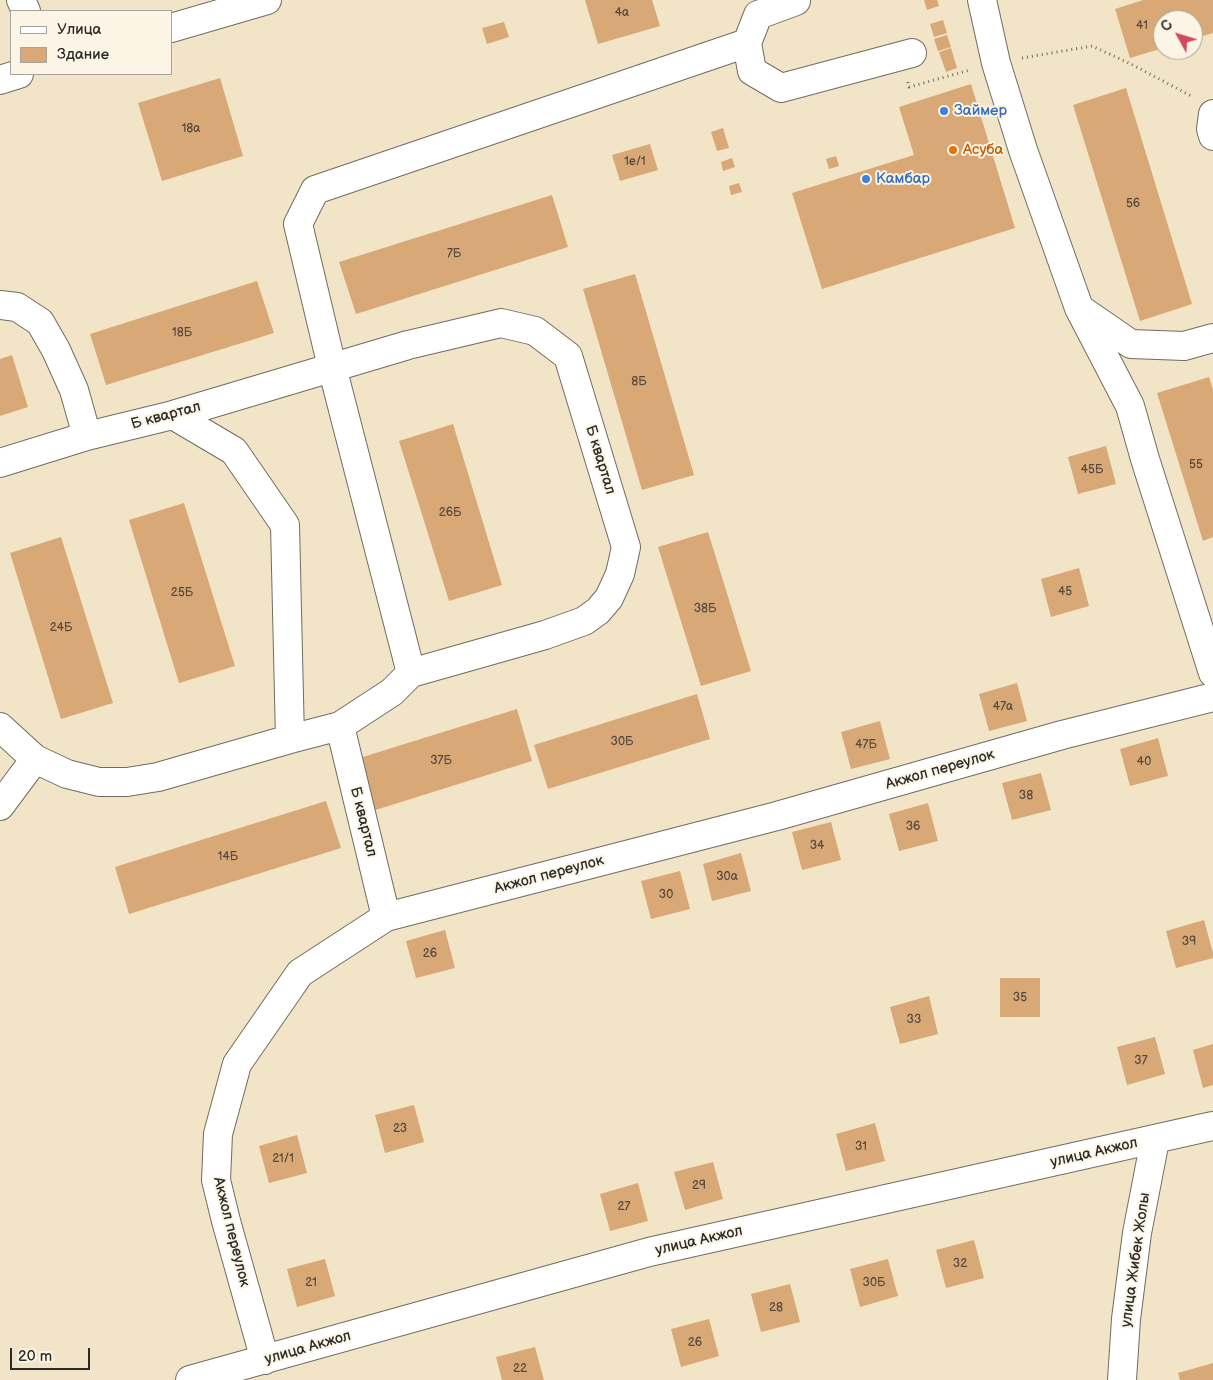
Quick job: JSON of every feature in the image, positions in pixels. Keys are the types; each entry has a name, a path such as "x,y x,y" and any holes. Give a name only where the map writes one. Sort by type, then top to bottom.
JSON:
{"street":[{"path":"172,28 267,0"},
{"path":"797,0 758,15 747,43 752,71 781,88 906,55"},
{"path":"982,0 996,63 1023,150 1080,308 1130,406 1213,672"},
{"path":"411,673 332,368 298,224 315,190 747,43"},
{"path":"0,80 17,75"},
{"path":"1206,107 1213,136"},
{"path":"0,305 17,307 40,322 56,350 74,390 88,436"},
{"path":"1080,308 1131,344 1184,346 1213,338"},
{"name":"Б квартал","path":"0,464 88,436 173,415 408,345 501,323 535,331 568,356 626,547 620,574 610,598 598,611 584,621 545,635 411,673 392,692 340,726 290,738 158,777 127,782 99,782 67,774 36,759 0,727"},
{"path":"173,415 234,451 285,525 290,738"},
{"name":"Акжол переулок","path":"265,1360 216,1180 218,1134 237,1064 300,973 386,918 777,816 1062,735 1213,697"},
{"name":"Б квартал","path":"340,726 386,918"},
{"path":"0,806 36,759"},
{"name":"улица Акжол","path":"190,1380 241,1373 265,1360 649,1252 1213,1126"},
{"name":"улица Жибек Жолы","path":"1122,1380 1126,1319 1137,1233 1155,1140"}],"path":[{"path":"906,55 909,87 996,63 1092,46 1130,64 1206,107"}],"building":[{"path":"585,0 652,0 660,26 598,44"},
{"path":"924,0 937,0 939,6 927,10"},
{"path":"1143,0 1213,0 1213,33 1203,36 1203,10 1153,10 1153,51 1130,58 1115,9"},
{"path":"943,20 947,33 934,37 930,24"},
{"path":"504,22 509,37 487,44 482,28"},
{"path":"947,35 951,47 938,51 934,39"},
{"path":"951,48 957,68 946,72 939,52"},
{"path":"220,78 243,156 162,181 138,103"},
{"path":"971,84 1015,228 822,289 792,193 914,155 899,107"},
{"path":"1126,88 1192,304 1140,321 1073,105"},
{"path":"723,128 729,148 717,151 711,132"},
{"path":"650,144 658,170 620,181 612,155"},
{"path":"836,156 839,166 829,169 826,159"},
{"path":"732,158 735,167 723,171 721,162"},
{"path":"739,183 742,192 731,195 729,186"},
{"path":"552,195 568,247 356,314 339,262"},
{"path":"635,274 694,475 642,490 583,289"},
{"path":"257,281 274,333 106,385 90,334"},
{"path":"12,355 28,407 0,416 0,359"},
{"path":"1209,377 1213,390 1213,537 1203,541 1157,393"},
{"path":"453,424 502,585 449,601 399,441"},
{"path":"1106,446 1116,484 1078,494 1068,457"},
{"path":"184,503 235,666 179,683 129,520"},
{"path":"708,532 751,671 701,686 658,547"},
{"path":"61,537 113,703 61,719 10,553"},
{"path":"1079,568 1089,606 1051,617 1041,579"},
{"path":"1017,683 1027,721 989,731 979,694"},
{"path":"697,694 710,739 548,789 534,745"},
{"path":"517,709 532,761 366,813 350,761"},
{"path":"880,721 890,759 851,769 841,732"},
{"path":"1158,738 1168,776 1130,786 1120,749"},
{"path":"1041,773 1051,810 1012,820 1002,783"},
{"path":"326,801 341,848 129,914 115,867"},
{"path":"928,803 938,841 899,851 889,814"},
{"path":"831,822 841,860 802,870 792,832"},
{"path":"741,853 751,891 712,901 703,864"},
{"path":"680,871 690,909 651,919 641,881"},
{"path":"1204,920 1213,958 1176,968 1166,931"},
{"path":"445,930 455,968 416,978 406,941"},
{"path":"1000,978 1040,978 1040,1017 1000,1017"},
{"path":"929,996 938,1034 900,1044 890,1007"},
{"path":"1155,1037 1165,1074 1127,1085 1117,1047"},
{"path":"1213,1044 1213,1085 1203,1088 1193,1050"},
{"path":"414,1105 424,1142 385,1153 375,1115"},
{"path":"875,1123 885,1161 846,1171 836,1134"},
{"path":"297,1135 307,1173 269,1183 259,1146"},
{"path":"713,1162 723,1199 685,1210 674,1172"},
{"path":"638,1183 648,1221 610,1231 600,1194"},
{"path":"974,1240 984,1278 946,1288 936,1250"},
{"path":"325,1259 335,1296 297,1307 287,1269"},
{"path":"888,1259 898,1296 860,1307 850,1269"},
{"path":"790,1284 800,1322 761,1332 751,1294"},
{"path":"709,1319 719,1356 681,1367 671,1329"},
{"path":"535,1347 544,1380 502,1380 496,1357"},
{"path":"1213,1363 1213,1380 1180,1380 1178,1373"}],"place":[{"name":"Займер","path":"944,111"},
{"name":"Асуба","path":"953,150"},
{"name":"Камбар","path":"866,179"}]}
